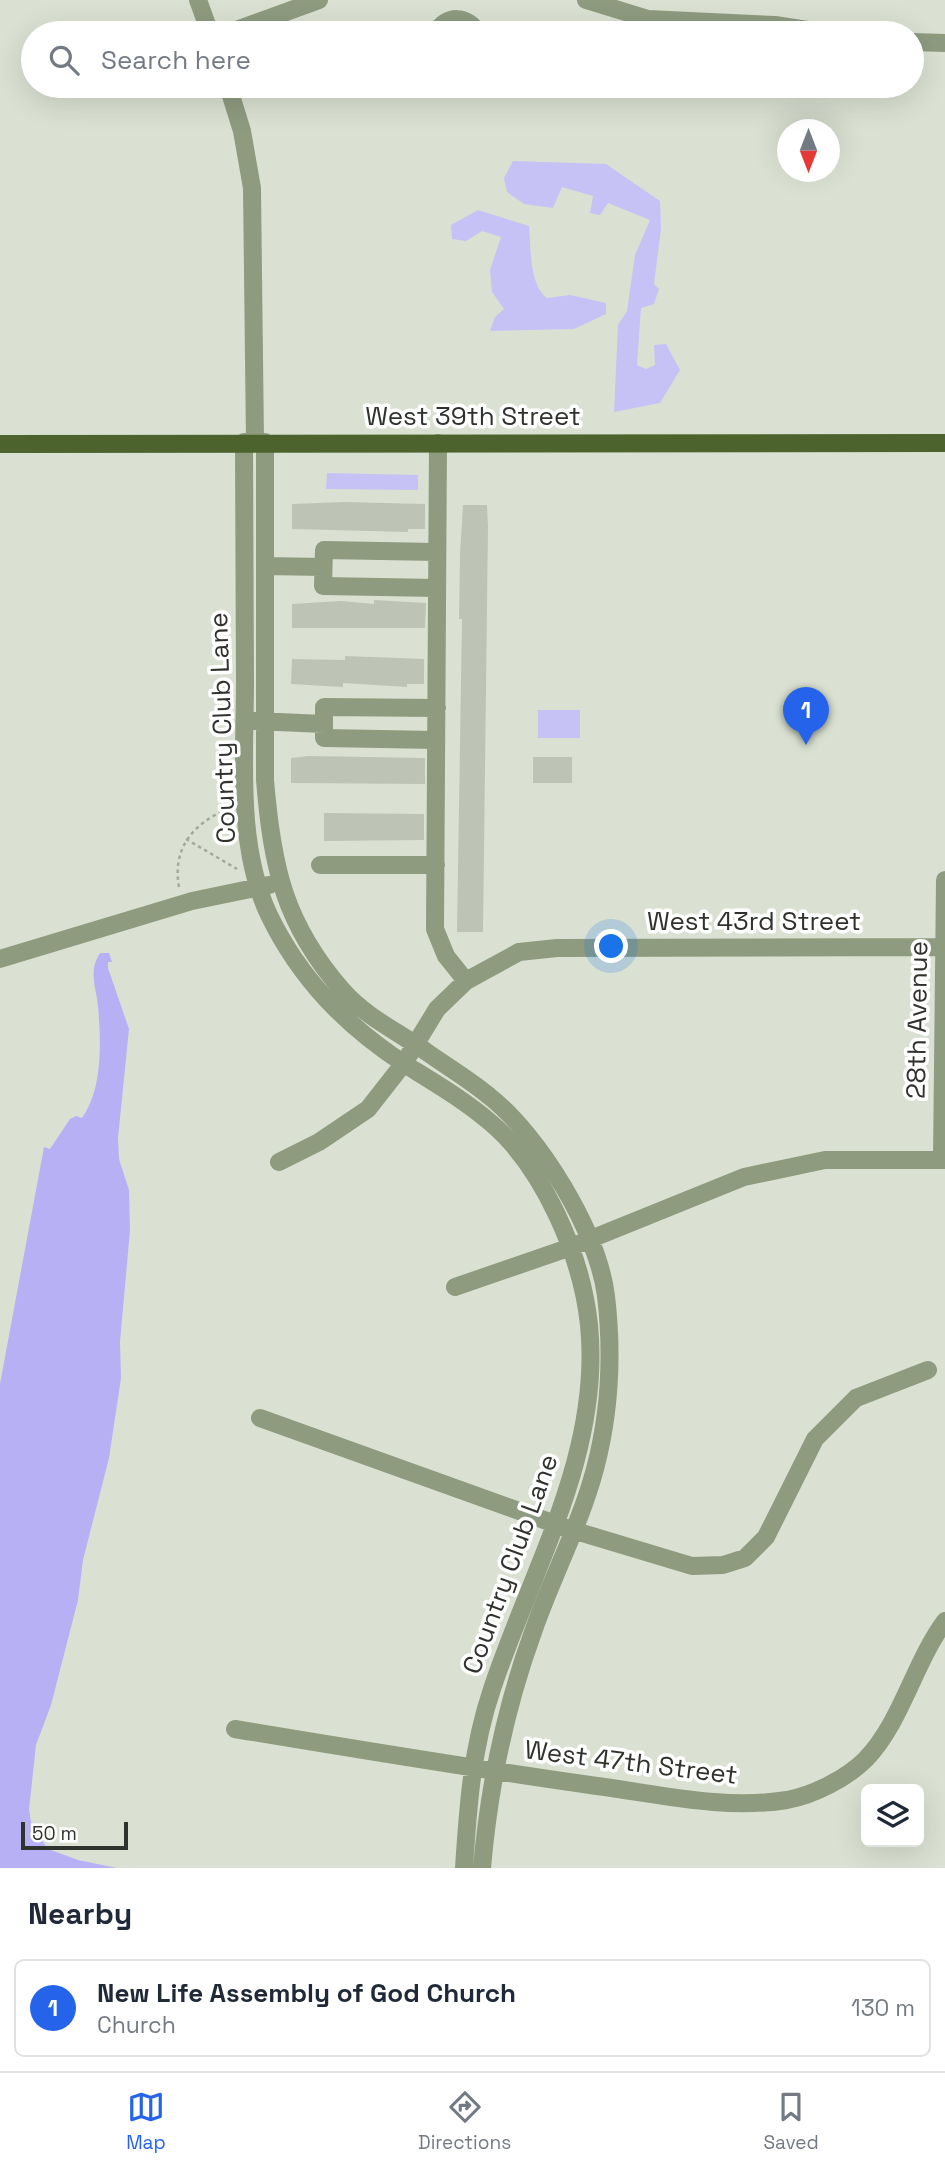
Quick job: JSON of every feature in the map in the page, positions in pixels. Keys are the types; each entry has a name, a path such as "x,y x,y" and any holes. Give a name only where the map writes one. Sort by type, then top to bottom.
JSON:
{"main road":[{"name":"West 39th Street","path":"0,444 945,443"}],"street":[{"path":"198,0 206,21"},
{"path":"261,21 319,0"},
{"path":"457,0 457,19"},
{"path":"595,1 648,19 690,21"},
{"path":"450,21 463,21"},
{"path":"924,42 945,43"},
{"name":"Country Club Lane","path":"232,98 243,131 252,188 255,442 245,722 249,838 257,887 294,961 318,993 351,1026 458,1097 495,1126 544,1187 571,1247 589,1326 589,1400 573,1477 492,1690 471,1768 464,1868"},
{"name":"Country Club Lane","path":"255,442 265,566 265,721 269,834 279,882 290,911 314,954 343,991 368,1015 414,1043 491,1097 532,1138 589,1239 606,1293 610,1388 594,1472 533,1632 493,1771 482,1868"},
{"path":"438,443 438,942 466,981"},
{"path":"437,588 323,586 323,567 324,550 438,552"},
{"path":"265,566 323,567"},
{"path":"436,708 324,707 324,738 436,740"},
{"path":"245,722 324,724"},
{"path":"320,865 436,865"},
{"name":"28th Avenue","path":"944,1160 945,880"},
{"path":"0,959 192,901 279,882"},
{"name":"West 43rd Street","path":"279,1162 319,1142 368,1109 404,1063 437,1009 466,981 519,952 557,948 945,947"},
{"path":"455,1287 571,1247 744,1177 825,1160 944,1160"},
{"path":"260,1418 553,1524 692,1566 723,1565 745,1558 766,1538 815,1439 856,1398 928,1370"},
{"name":"West 47th Street","path":"235,1729 471,1768 729,1804 788,1800 825,1787 866,1759 890,1722 931,1640 945,1621"}],"path":[{"path":"180,887 179,856 186,839 195,827 227,809"},
{"path":"186,839 237,869"}],"shaded area":[{"path":"513,161 606,164 660,201 661,229 654,284 659,289 654,304 641,308 637,365 646,369 655,365 654,345 666,344 680,370 660,403 614,412 618,325 627,311 635,255 650,220 608,203 600,215 590,213 593,196 562,187 553,208 524,204 507,192 504,178"},
{"path":"478,210 529,226 534,275 541,292 547,298 570,295 606,303 606,314 574,329 490,331 495,317 504,309 492,292 490,270 501,237 482,231 466,241 452,239 451,225"},
{"path":"327,473 418,475 418,490 326,489"},
{"path":"538,710 580,710 580,738 538,738"},
{"path":"100,953 109,953 112,962 108,962 108,968 129,1029 118,1138 119,1159 129,1190 130,1230 120,1342 121,1378 109,1458 83,1560 78,1600 51,1705 36,1745 29,1810 32,1827 48,1849 78,1860 117,1868 0,1868 0,1384 44,1147 50,1149 70,1119 76,1116 82,1118 94,1093 100,1034 94,966"}],"building":[{"path":"292,504 425,504 425,529 408,529 408,532 292,529"},
{"path":"463,505 487,505 483,932 457,932 462,619 459,619"},
{"path":"374,600 426,603 425,628 292,628 292,604 341,601 374,604"},
{"path":"345,656 424,659 424,684 407,684 407,687 343,683 343,687 291,684 292,659 345,660"},
{"path":"533,757 572,757 572,783 533,783"},
{"path":"291,758 425,758 425,784 291,783"},
{"path":"324,813 424,814 424,840 324,841"}],"place":[{"name":"New Life Assembly of God Church","path":"806,745"}]}
